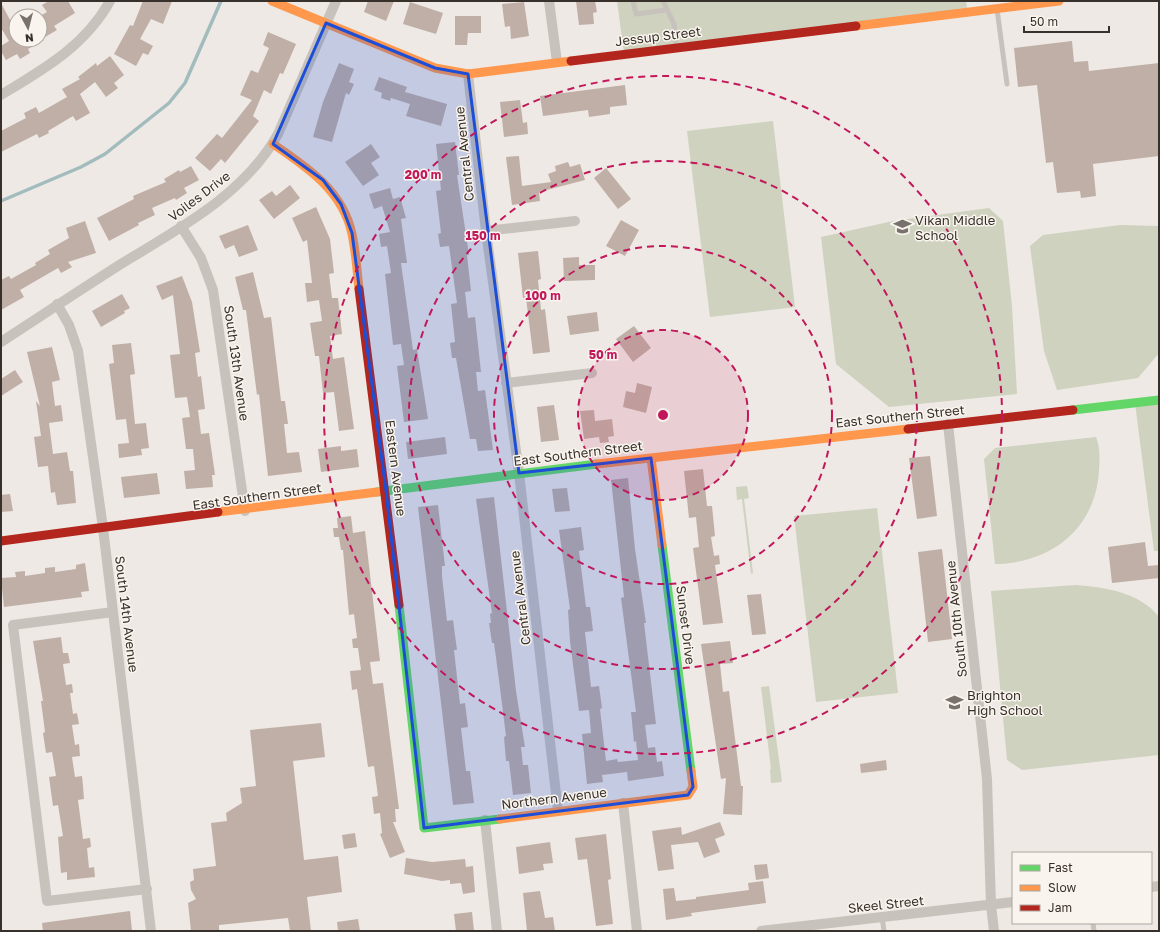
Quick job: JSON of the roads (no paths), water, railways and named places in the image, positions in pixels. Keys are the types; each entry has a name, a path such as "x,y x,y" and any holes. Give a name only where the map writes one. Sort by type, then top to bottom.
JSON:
{"street":[{"path":"1,95 74,47 96,23 110,1"},
{"name":"Jessup Street","path":"272,1 435,68 468,74 676,47 1059,1"},
{"name":"Voiles Drive","path":"1,342 57,304 181,226 232,190 273,144 296,97 336,1"},
{"path":"549,1 557,62"},
{"name":"Central Avenue","path":"468,74 486,231 519,473 558,811"},
{"name":"Eastern Avenue","path":"273,144 305,165 323,180 341,204 352,233 386,491 424,828"},
{"path":"486,231 574,221"},
{"name":"South 13th Avenue","path":"181,226 201,258 213,290 245,511"},
{"name":"South 14th Avenue","path":"57,304 69,326 78,351 103,528 151,931"},
{"path":"506,383 592,373"},
{"name":"East Southern Street","path":"1,542 245,511 519,473 1159,400"},
{"name":"South 10th Avenue","path":"948,424 987,779 991,905 994,931"},
{"name":"Sunset Drive","path":"651,458 693,787 688,795"},
{"path":"113,612 13,625 47,902 147,889"},
{"name":"Northern Avenue","path":"424,828 688,795"},
{"path":"623,803 637,931"},
{"path":"485,820 497,931"},
{"name":"Skeel Street","path":"761,931 1012,902"}],"lane":[{"path":"633,1 636,14 666,10"},
{"path":"663,1 674,24 676,47"},
{"path":"997,8 1007,84"},
{"path":"882,917 884,931"}],"waterway":[{"path":"1,201 81,167 105,154 169,103 185,83 221,1"}],"place":[{"name":"Vikan Middle School","path":"902,227"},
{"name":"Brighton High School","path":"954,702"}]}
